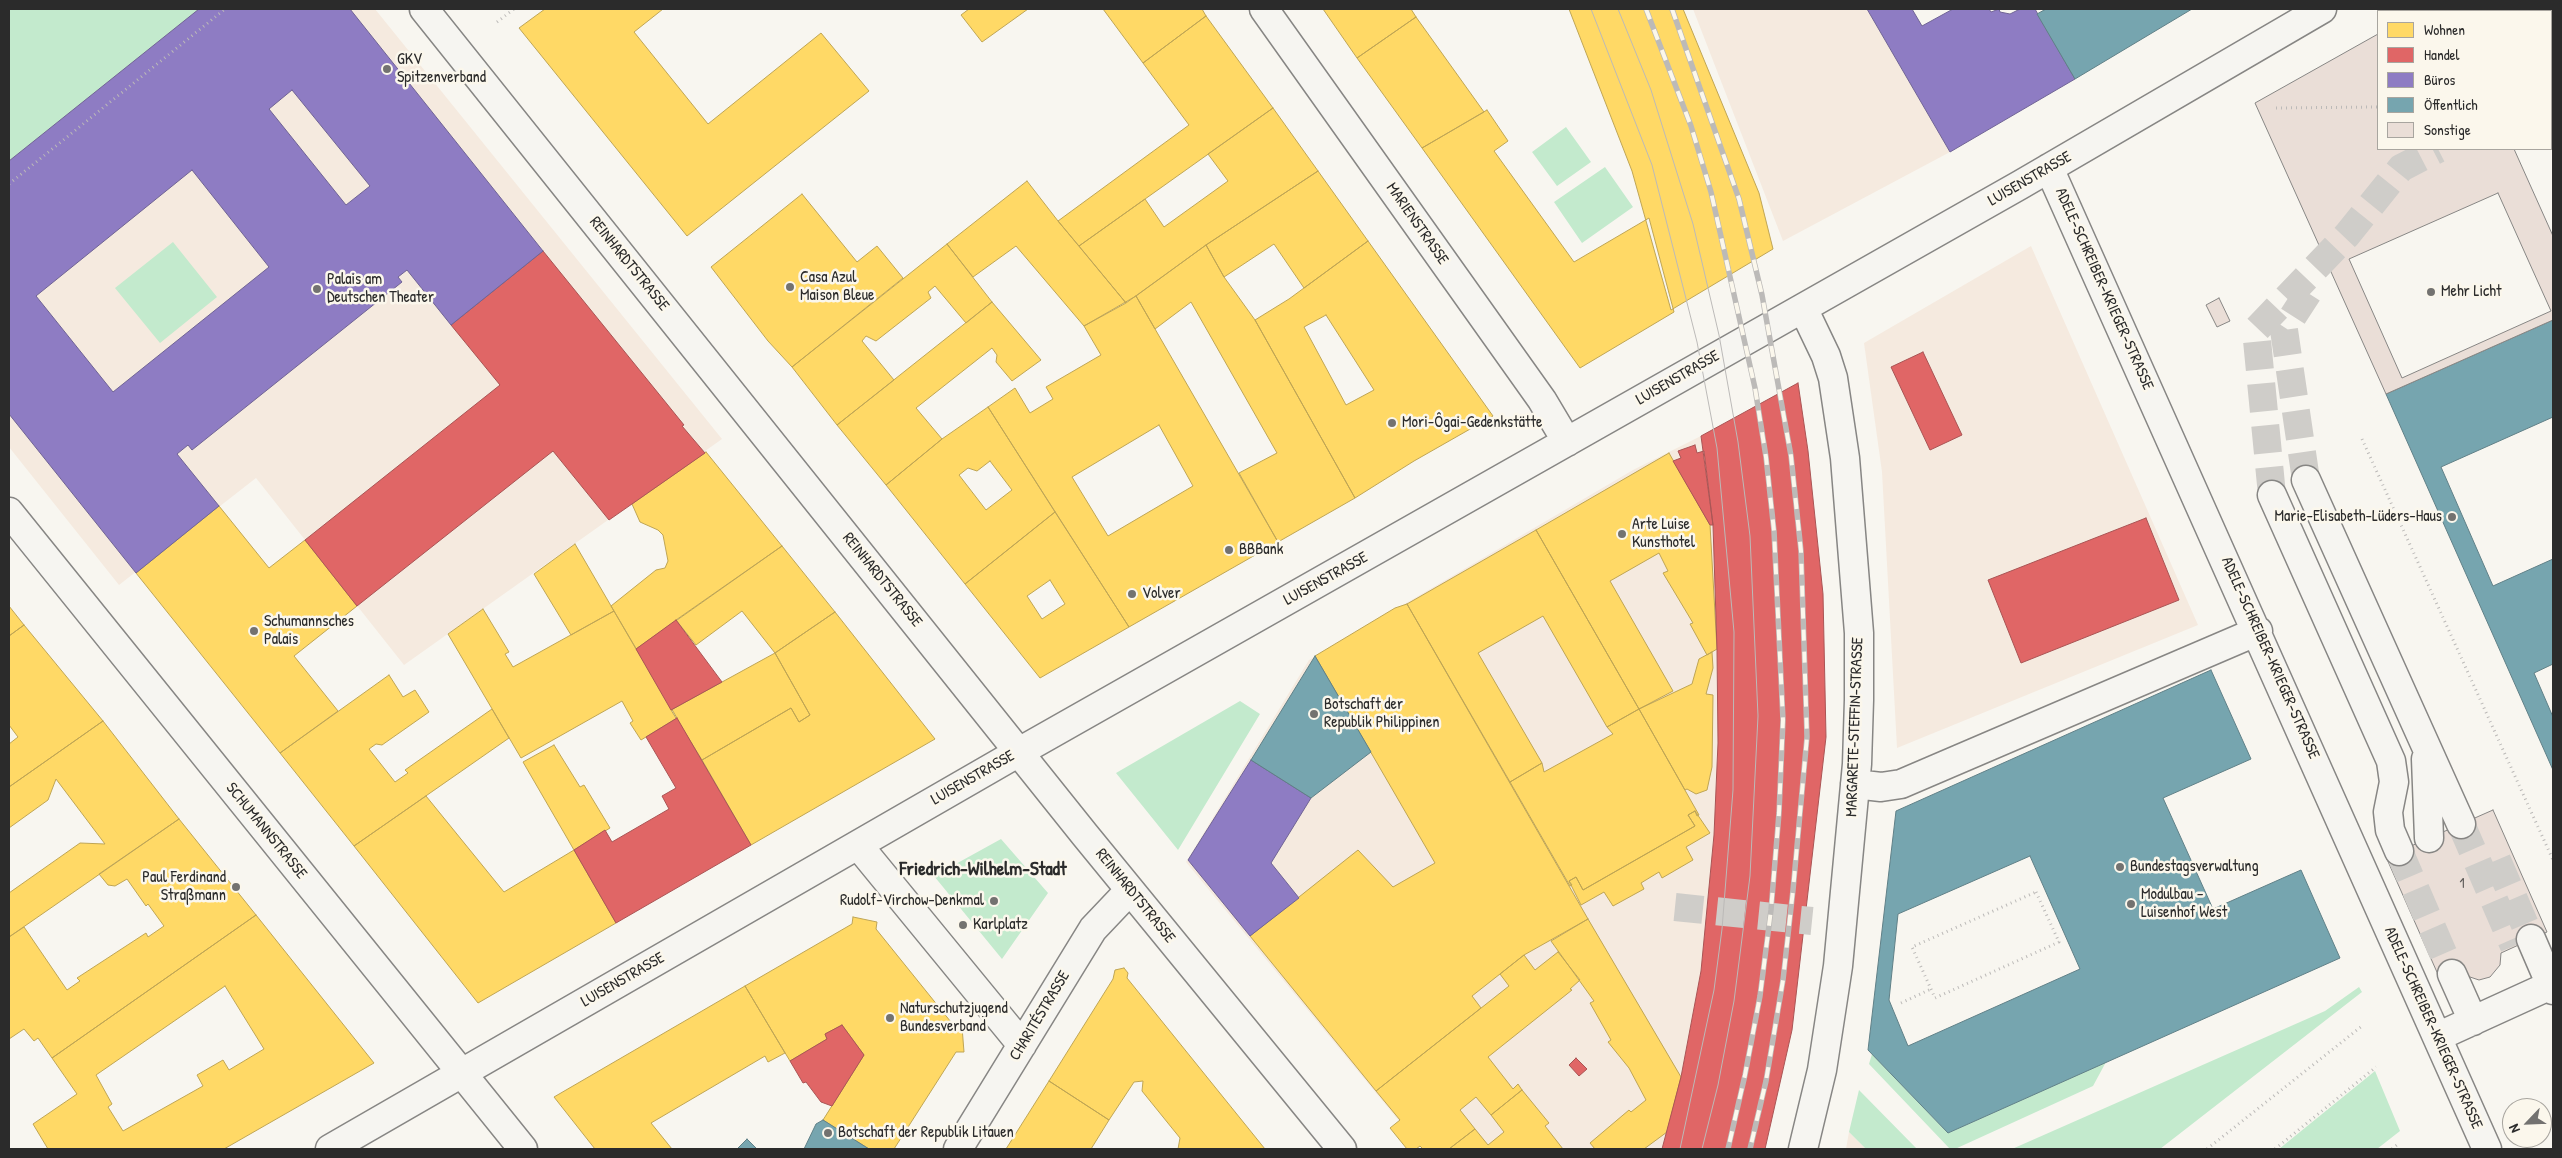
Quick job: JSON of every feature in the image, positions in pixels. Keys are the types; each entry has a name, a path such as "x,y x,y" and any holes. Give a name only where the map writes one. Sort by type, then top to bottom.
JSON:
{"street":[{"name":"REINHARDTSTRASSE","path":"424,9 1130,890 1342,1149"},
{"name":"MARIENSTRASSE","path":"1264,9 1542,400 1567,442"},
{"name":"LUISENSTRASSE","path":"330,1149 1019,752 2050,168 2322,9"},
{"name":"ADELE-SCHREIBER-KRIEGER-STRASSE","path":"2050,168 2258,631 2487,1149"},
{"name":"MARGARETE-STEFFIN-STRASSE","path":"1803,308 1826,356 1833,378 1845,458 1859,633 1859,700 1855,784 1837,976 1822,1070 1803,1149"},
{"path":"2306,480 2425,744 2469,820"},
{"path":"2272,495 2391,761 2394,782 2388,812 2390,830 2399,851"},
{"name":"SCHUMANNSTRASSE","path":"9,512 523,1149"},
{"path":"1855,784 1881,787 1901,784 2258,631"},
{"path":"2425,744 2429,838"},
{"path":"858,844 1022,1045"},
{"name":"CHARITÉSTRASSE","path":"958,1149 1093,929 1130,890"},
{"path":"2437,1037 2546,989 2523,943"},
{"path":"2452,974 2472,1021"}],"path":[{"path":"9,184 225,9"},
{"path":"498,22 514,9"},
{"path":"2276,108 2377,107"},
{"path":"2362,439 2553,860"},
{"path":"2036,892 2059,942 1935,998 1931,989 1912,947 2036,892"},
{"path":"1901,1003 1931,989"},
{"path":"2208,1149 2362,1026"},
{"path":"2275,1149 2376,1067"},
{"path":"2392,1149 2398,1144"}],"shaded area":[{"path":"196,9 375,9 722,439 404,665 256,478 119,585 9,447 9,160"},
{"path":"1693,9 1867,9 1950,152 1783,241"},
{"path":"2031,246 2198,625 1897,748 1882,472 1864,343"},
{"path":"1701,436 1713,525 1718,743 1714,835 1701,971 1681,1077 1662,1149 1422,1149 1186,862 1309,660 1633,470"},
{"path":"1849,1132 1866,1149 1846,1149"}],"green space":[{"path":"9,9 199,9 9,161"},
{"path":"1566,127 1591,162 1557,186 1532,152"},
{"path":"1605,167 1633,207 1582,243 1554,202"},
{"path":"173,242 217,297 160,343 115,288"},
{"path":"1240,701 1260,714 1178,850 1116,773"},
{"path":"1001,839 1048,893 1002,959 934,876"},
{"path":"2359,987 2362,992 2160,1149 2012,1149 2325,1011"},
{"path":"1872,1054 1948,1133 2106,1062 2093,1086 1955,1149 1950,1149 1869,1064"},
{"path":"2375,1071 2400,1131 2377,1149 2279,1149"},
{"path":"1859,1090 1917,1149 1866,1149 1849,1132"}],"building: Wohnen":[{"path":"545,9 663,9 634,32 708,124 821,33 869,91 687,236 519,28"},
{"path":"969,9 1028,9 982,42 961,15"},
{"path":"1103,9 1202,9 1206,16 1143,63"},
{"path":"1323,9 1411,9 1416,17 1357,58"},
{"path":"1569,9 1683,9 1759,193 1773,249 1671,310 1632,171"},
{"path":"1206,16 1273,108 1079,246 1058,221 1189,125 1143,63"},
{"path":"1416,17 1484,112 1422,148 1357,58"},
{"path":"1273,108 1318,171 1206,245 1126,303 1079,246 1145,199 1164,227 1228,181 1208,154"},
{"path":"1487,110 1508,141 1494,151 1574,262 1649,218 1674,312 1580,368 1422,148"},
{"path":"1318,171 1368,241 1304,288 1274,244 1224,277 1206,245"},
{"path":"1027,181 1126,303 1084,326 1016,246 973,277 947,244"},
{"path":"802,194 857,262 877,246 903,278 792,367 768,341 711,267"},
{"path":"1368,241 1493,416 1414,461 1355,498 1255,320 1289,299","holes":["1326,315 1374,390 1346,405 1304,327"]},
{"path":"947,244 992,302 966,323 935,286 928,292 931,298 876,341 866,336 862,341 894,380 837,425 792,367"},
{"path":"1206,245 1224,277 1255,320 1355,498 1278,542 1239,473 1277,453 1191,302 1155,329 1136,296"},
{"path":"1136,296 1278,542 1129,627 988,407 1015,388 1030,413 1053,399 1046,387 1101,355 1084,326","holes":["1159,425 1193,486 1108,536 1072,477"]},
{"path":"992,302 1041,360 1012,381 996,362 997,355 992,348 916,408 942,439 886,485 837,425"},
{"path":"988,407 1055,512 965,584 886,485 942,439","holes":["990,461 1012,490 986,510 959,475 968,468 977,471"]},
{"path":"706,452 782,546 636,649 611,606 656,570 665,568 668,561 663,535 658,530 640,522 632,504"},
{"path":"1669,453 1710,525 1717,649 1707,655 1690,624 1693,623 1663,573 1668,571 1659,553 1610,581 1673,691 1639,709 1536,530"},
{"name":"Schumannsches Palais","path":"219,506 269,568 305,540 357,606 294,656 338,711 280,753 136,573"},
{"path":"1055,512 1129,627 1040,678 965,584","holes":["1050,580 1065,604 1042,619 1027,596"]},
{"path":"1536,530 1639,709 1607,727 1543,616 1478,653 1542,763 1510,782 1407,604"},
{"path":"575,544 614,611 571,635 534,574"},
{"path":"782,546 835,612 775,653 742,611 696,645 676,620"},
{"path":"1407,604 1588,919 1524,955 1472,996 1481,1008 1376,1091 1250,936 1358,850 1393,887 1435,863 1315,656 1395,608"},
{"path":"9,606 24,625 9,636"},
{"path":"483,609 509,652 505,654 513,667 614,611 677,718 641,740 630,723 633,721 622,701 521,758 448,634"},
{"path":"835,612 935,739 751,845 702,760 791,708 799,722 810,715 775,653"},
{"path":"24,625 103,721 9,787 9,744 18,737 9,725 9,636"},
{"path":"1712,652 1713,668 1706,694 1713,695 1712,767 1707,790 1696,794 1687,789 1685,790 1639,709 1692,684 1699,659"},
{"path":"775,653 810,715 799,722 791,708 702,760 671,710"},
{"path":"389,675 403,697 415,690 429,712 382,745 376,744 369,749 395,782 408,773 405,770 492,709 509,738 354,846 280,753"},
{"path":"1639,709 1699,815 1697,816 1695,811 1688,815 1695,826 1583,890 1576,877 1569,881 1572,885 1570,886 1510,782 1542,763 1544,772 1613,734 1607,727"},
{"path":"103,721 179,819 9,937 9,893 80,843 105,844 56,779 48,800 9,828 9,787"},
{"path":"554,745 580,787 584,785 610,828 574,850 523,762"},
{"path":"426,796 504,892 574,850 616,923 478,1003 354,846"},
{"path":"1695,811 1710,833 1686,847 1693,860 1662,878 1659,872 1641,883 1644,889 1613,906 1604,892 1581,905 1569,881 1576,877 1583,890 1695,826 1688,815"},
{"path":"179,819 256,915 52,1058 38,1038 34,1041 24,1029 9,1039 9,937 24,927 67,990 80,981 77,978 146,933 148,937 164,926 148,904 146,906 127,879 115,886 108,885 99,874"},
{"path":"256,915 374,1063 224,1149 48,1149 33,1124 77,1094 52,1058","holes":["225,986 264,1049 229,1070 223,1060 197,1075 203,1086 123,1131 108,1107 112,1104 96,1075"]},
{"path":"853,917 877,922 876,929 955,1027 962,1027 964,1052 956,1052 894,1149 869,1149 823,1120 864,1055 842,1025 825,1034 827,1039 790,1061 745,986 852,924"},
{"path":"1588,919 1681,1077 1667,1132 1644,1149 1595,1149 1590,1143 1629,1110 1631,1112 1646,1100 1629,1068 1608,1042 1611,1040 1590,1003 1594,1001 1551,941"},
{"path":"1558,952 1580,980 1570,989 1572,990 1488,1057 1513,1089 1518,1084 1522,1090 1491,1115 1476,1097 1460,1110 1475,1129 1449,1149 1423,1149 1420,1146 1416,1149 1407,1149 1390,1128 1400,1120 1376,1091 1509,986 1500,974 1524,955 1535,970"},
{"path":"1124,968 1128,973 1127,978 1265,1149 1178,1149 1180,1138 1142,1091 1143,1081 1134,1082 1109,1120 1049,1081 1113,979 1115,970"},
{"path":"745,986 785,1053 768,1062 765,1056 651,1123 672,1149 595,1149 554,1097"},
{"path":"1049,1081 1109,1120 1091,1149 1006,1149"},
{"path":"1522,1090 1549,1123 1545,1126 1563,1149 1449,1149 1475,1129 1488,1145 1504,1132 1491,1115"}],"building: Handel":[{"path":"543,251 705,453 609,520 553,451 357,606 305,540 500,385 451,325"},
{"path":"1923,352 1962,435 1930,450 1891,367"},
{"path":"1798,383 1808,451 1823,594 1826,737 1792,1030 1765,1149 1662,1149 1681,1077 1701,971 1714,835 1718,743 1713,525 1701,436"},
{"path":"1695,445 1697,453 1704,451 1713,525 1710,525 1673,461 1681,458 1678,451"},
{"path":"2146,518 2179,600 2021,663 1988,580"},
{"path":"676,620 722,682 671,710 636,649"},
{"path":"677,718 751,845 616,923 574,850 605,830 612,842 669,809 662,796 676,788 646,737"},
{"path":"842,1025 864,1055 832,1106 821,1102 806,1082 803,1083 790,1061 827,1039 825,1034"},
{"path":"1576,1058 1587,1069 1579,1076 1569,1065"}],"building: Büros":[{"name":"Palais am Deutschen Theater","path":"199,9 350,9 543,251 451,325 407,270 398,277 402,282 192,450 188,445 177,454 219,506 136,573 9,414 9,161","holes":["292,90 370,186 346,205 269,109","192,170 269,267 113,392 36,296"]},
{"path":"1867,9 1912,9 1922,26 1953,9 1989,9 1991,12 1999,9 2000,12 2010,14 2020,9 2035,9 2075,79 1950,152"},
{"path":"1251,760 1311,798 1271,863 1299,898 1250,936 1188,860"}],"building: Öffentlich":[{"path":"2046,9 2192,9 2075,79 2037,14"},
{"name":"Marie-Elisabeth-Lüders-Haus","path":"2553,320 2553,417 2441,467 2493,586 2553,559 2553,664 2534,673 2553,717 2553,770 2386,394"},
{"name":"Botschaft der Republik Philippinen","path":"1315,656 1371,752 1311,798 1251,760"},
{"name":"Modulbau – Luisenhof West","path":"2211,670 2251,759 2163,798 2213,909 2301,870 2340,958 1948,1133 1868,1050 1896,811","holes":["2030,856 2080,969 1908,1046 1889,1000 1898,914"]},
{"name":"Botschaft der Republik Litauen","path":"823,1120 869,1149 804,1149 816,1124"},
{"path":"747,1139 757,1149 737,1149"}],"building: Sonstige":[{"path":"2553,9 2553,320 2386,394 2255,103 2377,35 2377,150 2552,150 2552,10 2420,10","holes":["2498,193 2551,311 2402,378 2349,259"]},
{"path":"2553,9 2553,236 2514,150 2552,150 2552,10 2452,10"},
{"path":"2219,298 2230,321 2217,327 2206,305"},
{"path":"2493,810 2547,932 2501,953 2500,965 2490,977 2479,980 2464,975 2440,979 2386,857"}],"tunnel":[{"path":"2272,495 2256,330 2347,235 2401,168 2436,150"},
{"path":"2306,480 2284,330 2308,293"},
{"path":"2461,824 2514,946"},
{"path":"2399,851 2452,974"},
{"path":"2497,860 2531,939"},
{"path":"1675,907 1812,921"}],"tram line":[{"path":"1591,9 1652,165 1697,342 1717,448 1734,632 1733,790 1722,929 1714,990 1680,1149"},
{"path":"1618,9 1651,90 1693,224 1719,335 1738,442 1750,536 1758,716 1750,876 1734,1001 1718,1085 1702,1149"}],"railway":[{"path":"1646,9 1691,126 1711,192 1755,388 1766,457 1774,531 1783,720 1779,813 1771,910 1760,996 1728,1149"},
{"path":"1672,9 1739,199 1762,295 1791,456 1801,551 1807,737 1783,980 1766,1081 1750,1149"}],"place":[{"name":"GKV Spitzenverband","path":"387,69"},
{"name":"Casa Azul Maison Bleue","path":"790,287"},
{"name":"Palais am Deutschen Theater","path":"317,289"},
{"name":"Mehr Licht","path":"2431,292"},
{"name":"Mori-Ôgai-Gedenkstätte","path":"1392,423"},
{"name":"Marie-Elisabeth-Lüders-Haus","path":"2452,517"},
{"name":"Arte Luise Kunsthotel","path":"1622,534"},
{"name":"BBBank","path":"1229,550"},
{"name":"Volver","path":"1132,594"},
{"name":"Schumannsches Palais","path":"254,631"},
{"name":"Botschaft der Republik Philippinen","path":"1314,714"},
{"name":"Bundestagsverwaltung","path":"2120,867"},
{"name":"Paul Ferdinand Straßmann","path":"236,887"},
{"name":"Rudolf-Virchow-Denkmal","path":"994,901"},
{"name":"Modulbau – Luisenhof West","path":"2131,904"},
{"name":"Karlplatz","path":"963,925"},
{"name":"Naturschutzjugend Bundesverband","path":"890,1018"},
{"name":"Botschaft der Republik Litauen","path":"828,1133"}],"district":[{"name":"Friedrich-Wilhelm-Stadt","path":"983,870"}]}
